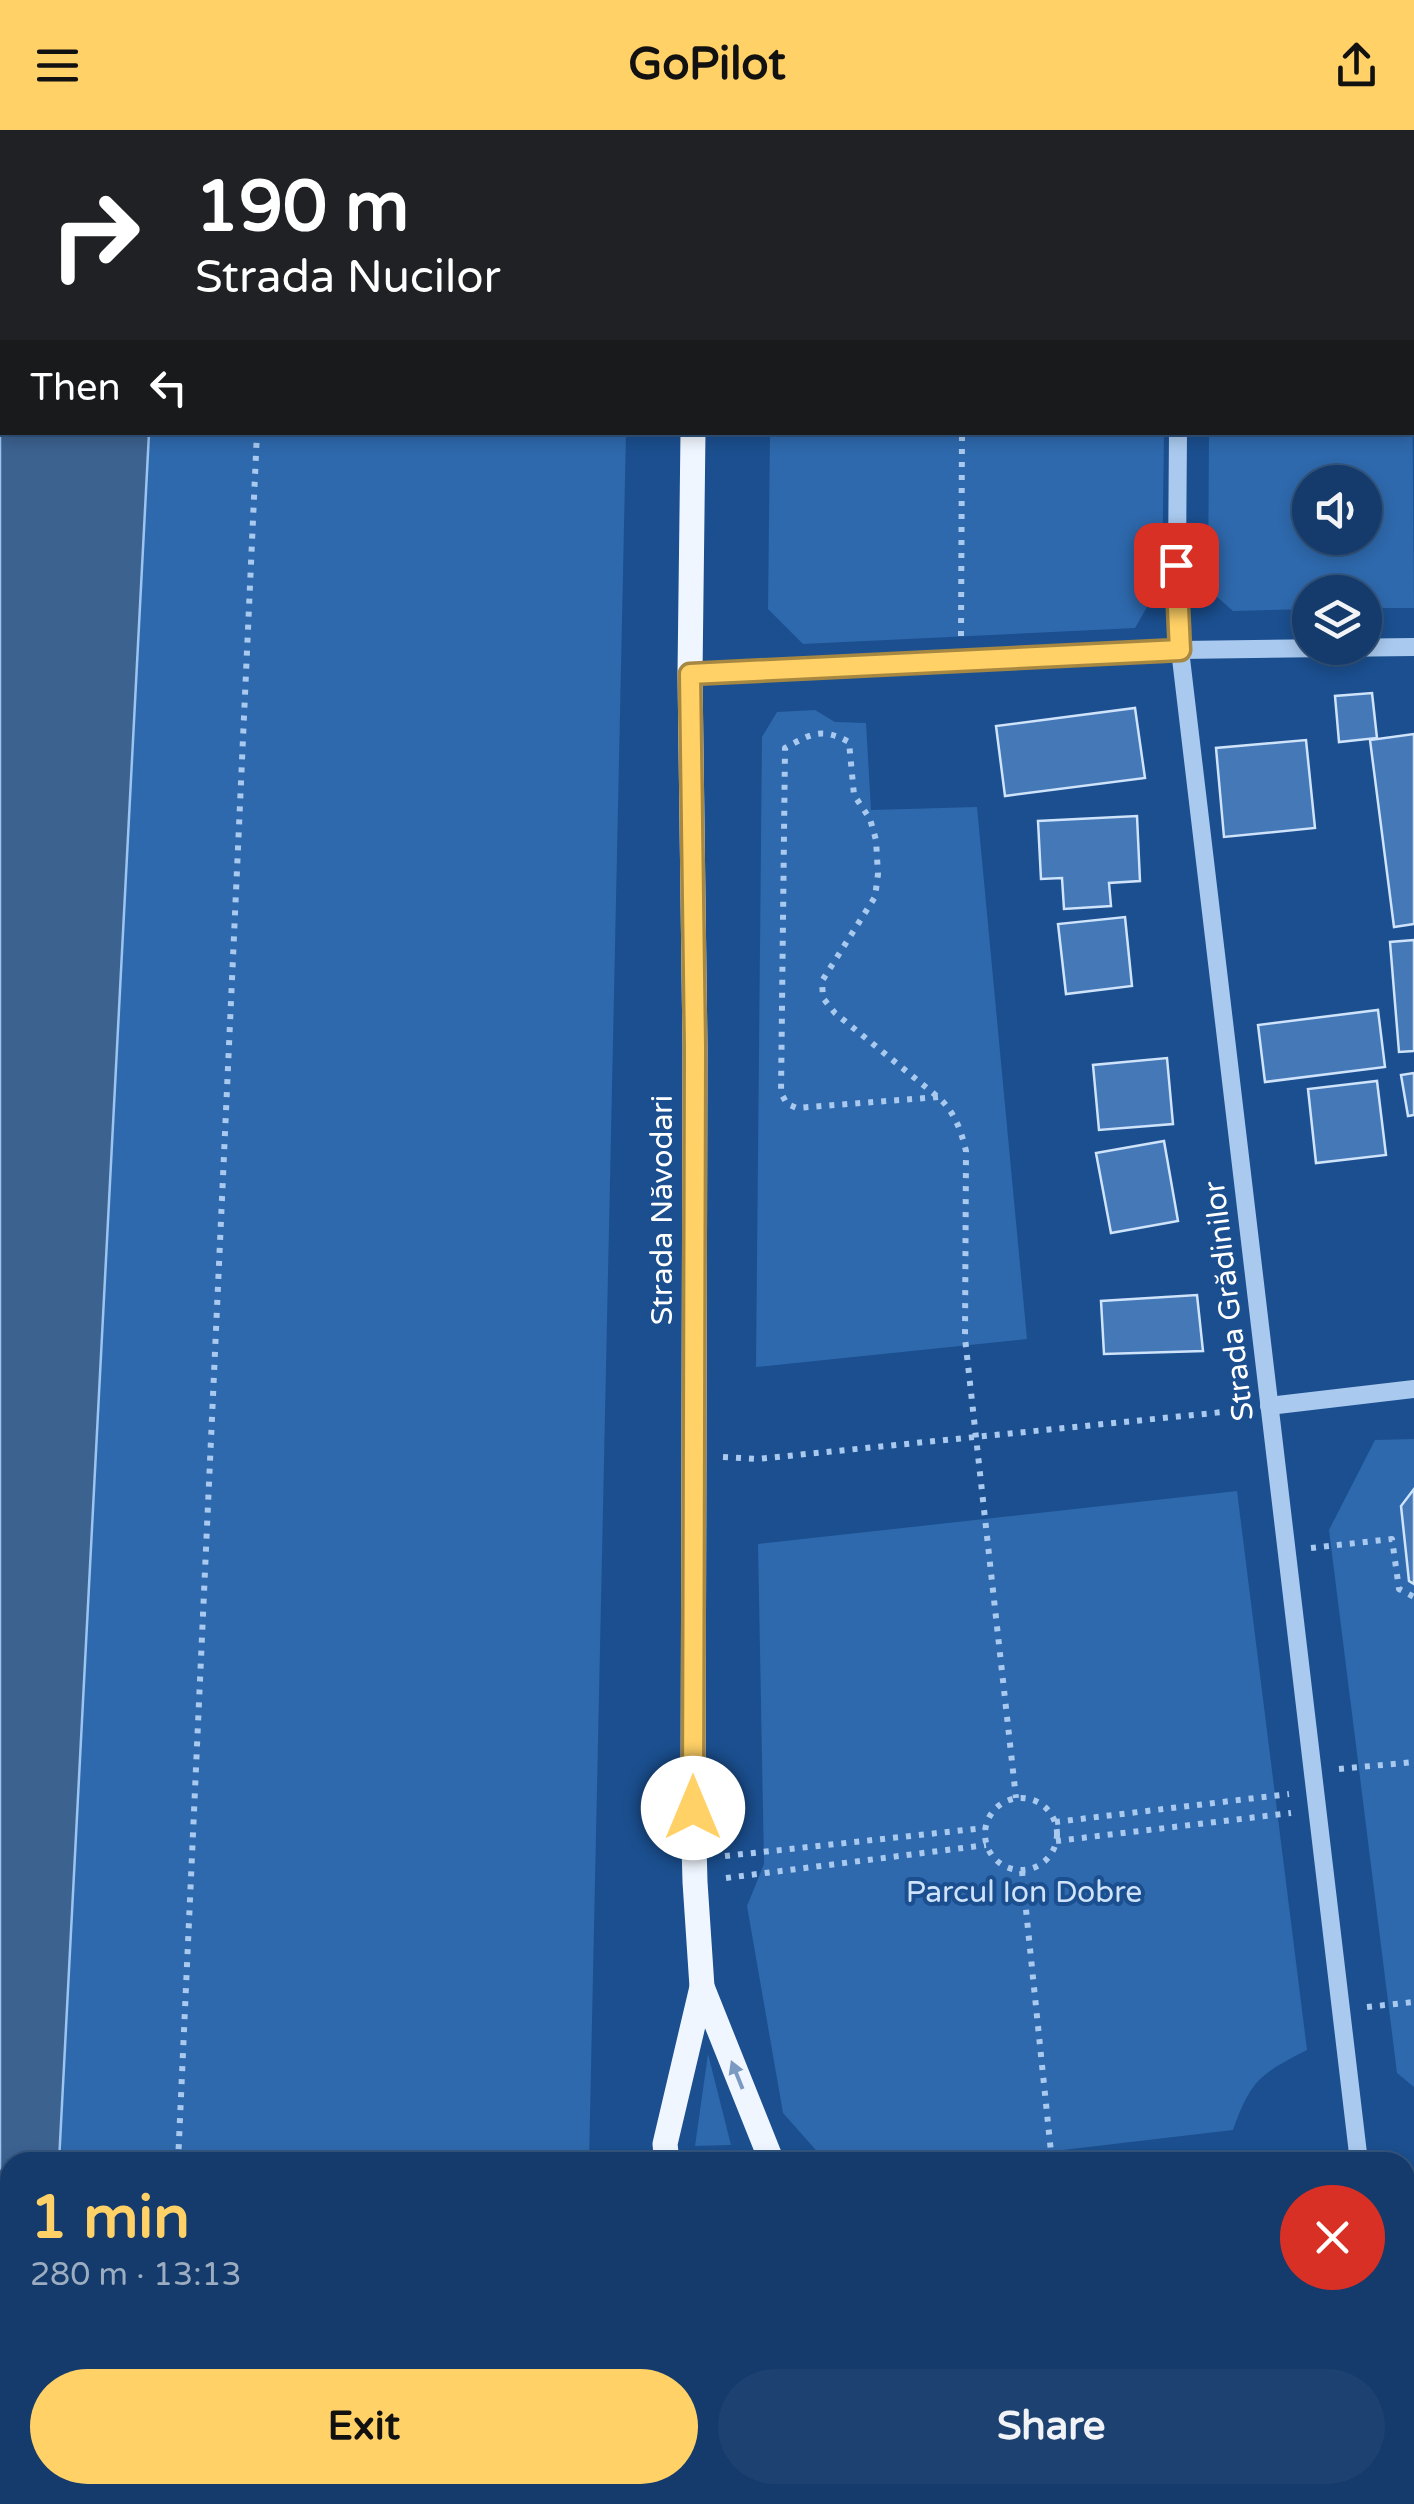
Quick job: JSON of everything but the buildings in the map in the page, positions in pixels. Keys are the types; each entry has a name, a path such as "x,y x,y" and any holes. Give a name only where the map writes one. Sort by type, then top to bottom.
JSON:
{"main road":[{"name":"Strada Năvodari","path":"666,2152 702,1986 694,1871 695,1047 690,674 693,435"},
{"name":"Strada Năvodari","path":"702,1986 768,2152"}],"street":[{"name":"Strada Grădinilor","path":"1178,435 1176,565 1180,650 1358,2152"},
{"path":"690,674 1180,650 1414,647"},
{"path":"1269,1406 1414,1389"}],"path":[{"path":"178,2152 257,435"},
{"path":"961,660 962,435"},
{"path":"938,1097 798,1108 787,1104 781,1093 785,748 808,735 832,733 849,742 854,795 870,818 878,874 875,897 822,981 822,998 835,1013 938,1097 944,1103 960,1127 966,1151 965,1338 1016,1798"},
{"path":"695,1455 757,1459 1269,1406"},
{"path":"1286,1551 1392,1539 1399,1589 1414,1597"},
{"path":"1055,1822 1414,1762"},
{"path":"1016,1798 1040,1803 1055,1822 1056,1842 1048,1858 1031,1869 1022,1871 999,1864 986,1845 984,1828 988,1817 1016,1798"},
{"path":"1056,1842 1317,1810"},
{"path":"694,1871 984,1828"},
{"path":"694,1871 986,1845"},
{"path":"1022,1871 1051,2152"},
{"path":"1341,2010 1414,2002"}],"green space":[{"path":"149,435 626,435 589,2152 60,2152"},
{"path":"770,435 1164,435 1162,581 1135,628 803,644 768,609"},
{"path":"1209,435 1413,435 1414,608 1382,608 1382,575 1292,575 1292,609 1233,611 1208,589"},
{"path":"815,710 835,722 866,723 871,810 977,807 1027,1339 756,1367 762,737 777,712"},
{"path":"1414,1439 1414,2087 1397,2073 1329,1530 1375,1440"},
{"name":"Parcul Ion Dobre","path":"1237,1491 1307,2050 1259,2080 1233,2130 1047,2152 818,2152 783,2113 747,1906 764,1864 758,1544"},
{"path":"708,2054 731,2145 695,2146"}],"shaded area":[{"path":"0,435 149,435 60,2152 0,2152"}],"route":[{"path":"693,1808 695,1047 690,674 1180,650 1176,565"}]}
